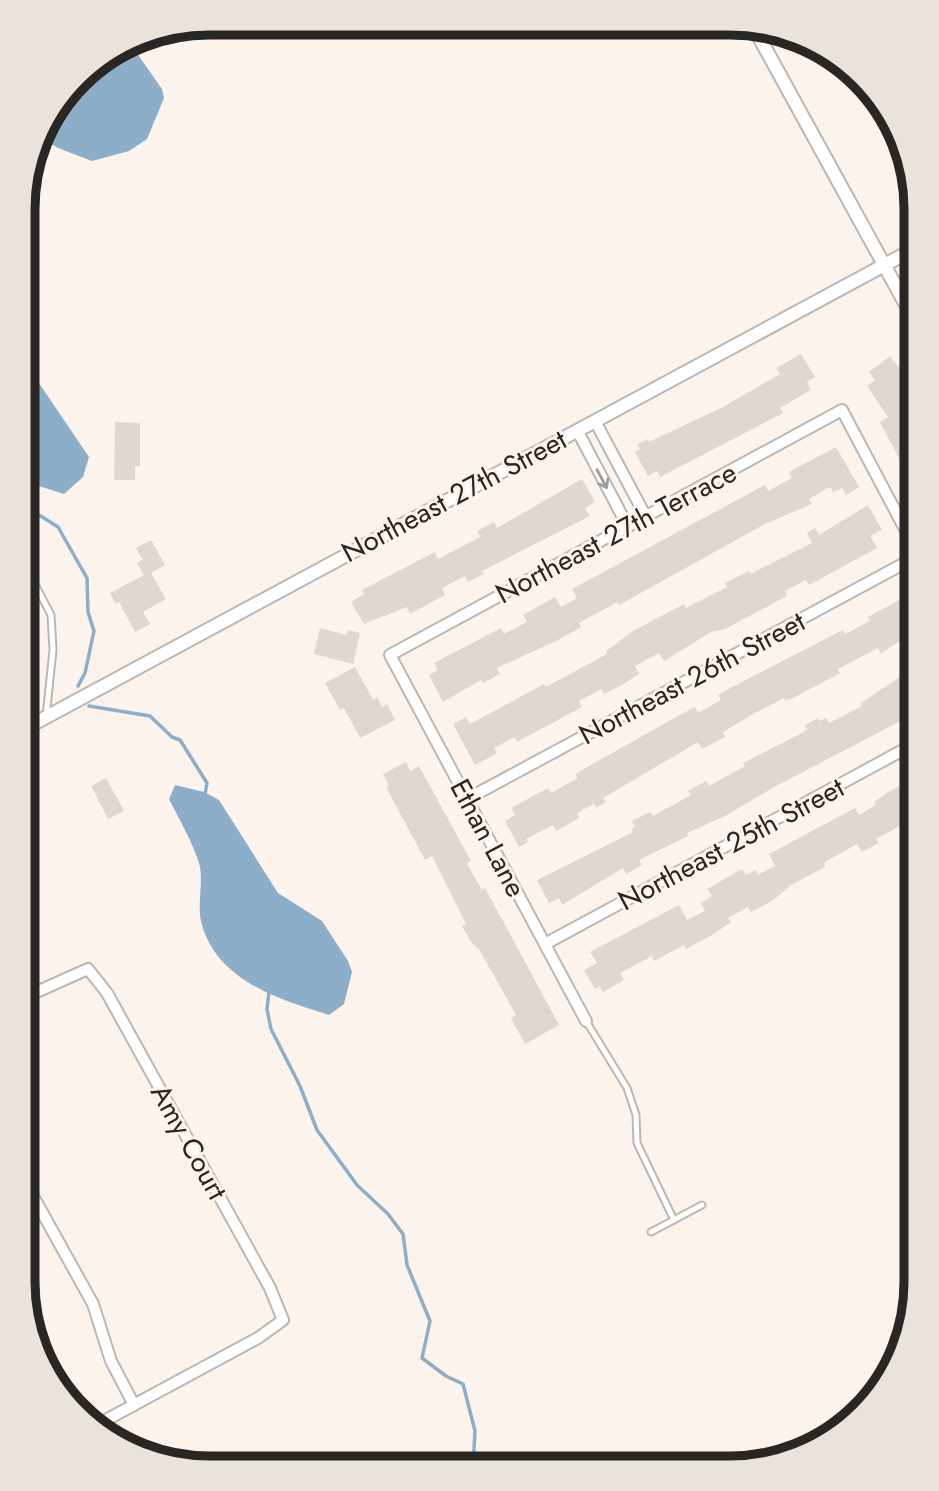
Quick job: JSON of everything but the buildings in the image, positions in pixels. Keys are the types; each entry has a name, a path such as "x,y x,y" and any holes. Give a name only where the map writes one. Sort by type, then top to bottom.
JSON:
{"street":[{"path":"759,37 904,301"},
{"name":"Northeast 27th Street","path":"35,722 904,255"},
{"name":"Northeast 27th Terrace","path":"390,655 842,410 904,527"},
{"path":"595,421 646,517"},
{"path":"577,430 628,527"},
{"name":"Northeast 26th Street","path":"467,799 904,563"},
{"name":"Ethan Lane","path":"390,655 586,1021"},
{"name":"Northeast 25th Street","path":"545,944 904,750"},
{"name":"Amy Court","path":"35,993 88,969 107,993 270,1288 283,1320 258,1338 134,1405"},
{"path":"35,1200 93,1304 111,1361 134,1405 104,1421"}],"lane":[{"path":"35,584 51,615 53,649 46,716"},
{"path":"586,1021 627,1088 636,1115 637,1143 674,1220"},
{"path":"651,1232 702,1205"}],"water":[{"path":"135,51 162,89 164,98 147,139 129,151 92,161 49,142 71,103 94,78"},
{"path":"35,377 89,457 83,477 64,494 39,486 35,481"},
{"path":"175,785 204,792 219,800 278,893 322,921 348,961 352,972 344,1004 329,1015 289,1002 251,984 220,958 208,941 201,921 199,863 169,799"}],"waterway":[{"path":"35,511 58,527 87,578 88,612 94,631 85,673 78,686"},
{"path":"89,706 150,716 172,737 180,740 207,783 205,794"},
{"path":"269,991 267,1009 271,1029 300,1086 317,1130 357,1185 388,1214 403,1234 407,1265 430,1321 422,1358 446,1376 463,1384 475,1431 474,1456"}]}
